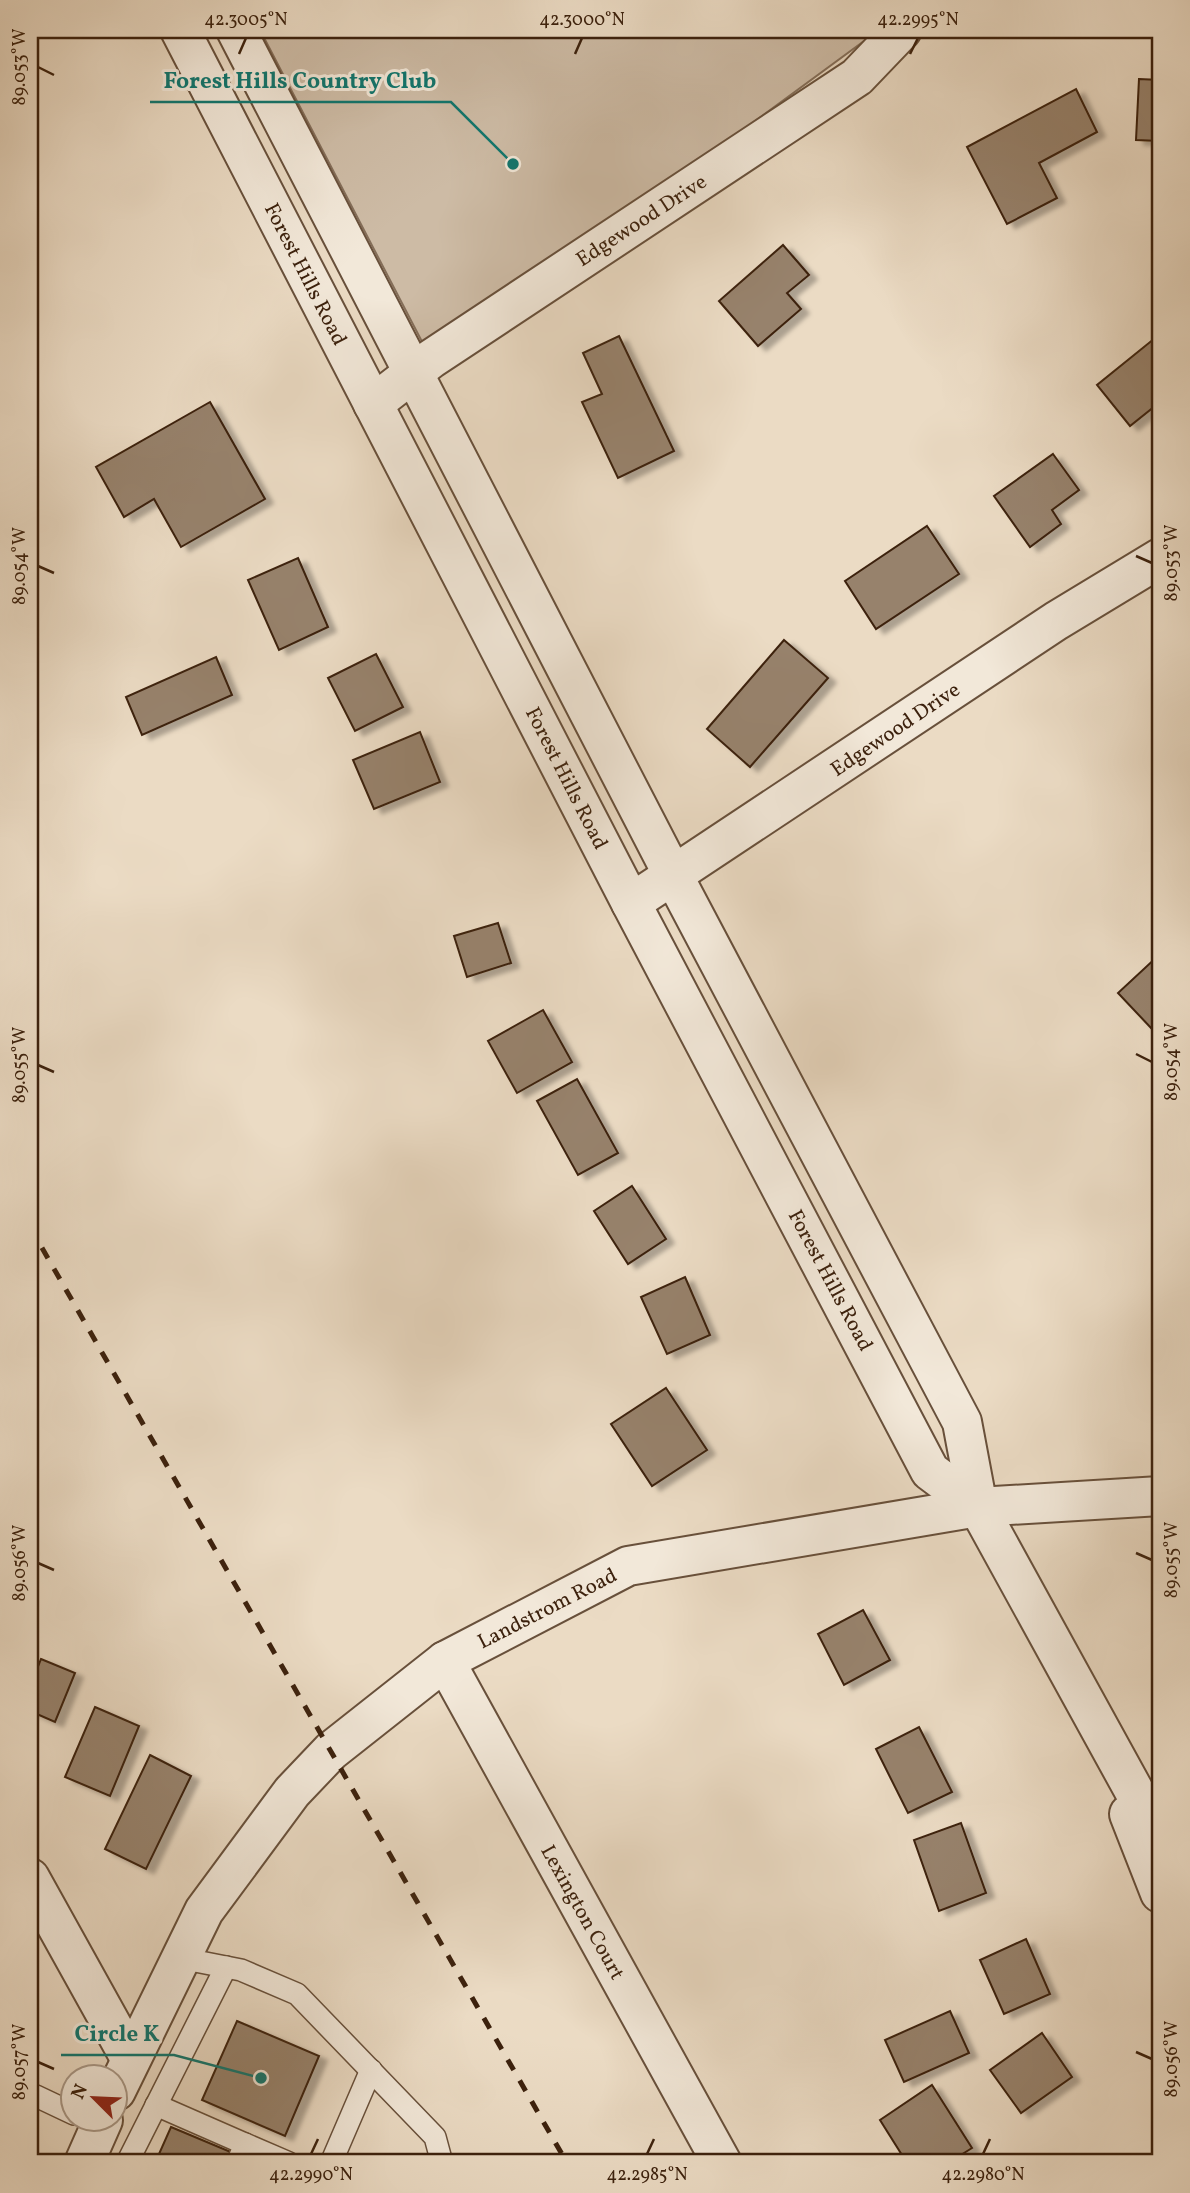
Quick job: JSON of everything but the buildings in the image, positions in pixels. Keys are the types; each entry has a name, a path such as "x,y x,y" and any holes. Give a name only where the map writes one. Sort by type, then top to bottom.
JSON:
{"street":[{"name":"Forest Hills Road","path":"180,30 631,903 930,1471 978,1507"},
{"name":"Forest Hills Road","path":"236,30 674,877 962,1422 978,1507 1079,1685 1160,1838"},
{"name":"Edgewood Drive","path":"373,404 413,372 857,77 902,30"},
{"name":"Edgewood Drive","path":"631,903 674,877 1056,621 1160,558"},
{"name":"Landstrom Road","path":"128,2064 204,1911 292,1792 331,1751 445,1661 628,1566 978,1507 1160,1496"},
{"name":"Lexington Court","path":"445,1661 722,2163"},
{"name":"Forest Hills Road","path":"1079,1685 1160,1893"},
{"path":"30,1878 118,2064"}],"lane":[{"path":"180,1958 226,1967 297,1994 435,2137 442,2163"},
{"path":"127,2163 226,1967"},
{"path":"331,2163 371,2070"},
{"path":"30,2098 36,2096 92,2136"},
{"path":"156,2105 242,2150 289,2163"}],"shaded area":[{"path":"260,30 879,30 431,359"}],"railway":[{"path":"30,1227 567,2163"}],"place":[{"name":"Forest Hills Country Club","path":"513,164"},
{"name":"Circle K","path":"261,2078"}]}
